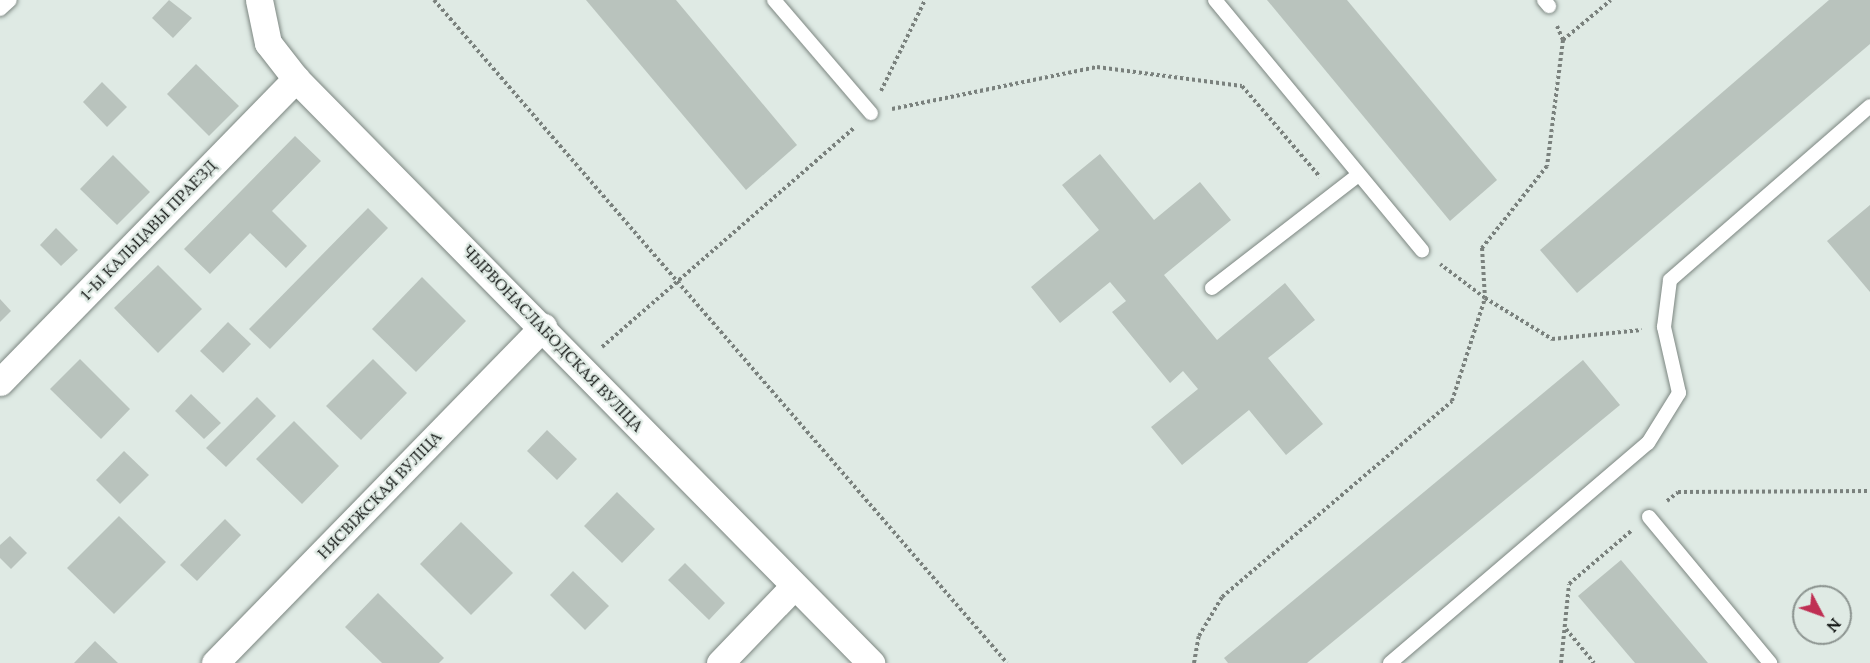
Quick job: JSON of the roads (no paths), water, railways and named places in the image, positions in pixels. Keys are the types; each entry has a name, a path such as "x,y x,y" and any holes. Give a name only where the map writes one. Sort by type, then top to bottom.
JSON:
{"street":[{"name":"ЧЫРВОНАСЛАБОДСКАЯ ВУЛІЦА","path":"259,0 268,43 296,79 543,327 871,663"},
{"name":"1-Ы КАЛЬЦАВЫ ПРАЕЗД","path":"0,382 296,79"},
{"name":"НЯСВІЖСКАЯ ВУЛІЦА","path":"215,663 543,327"},
{"path":"720,663 794,586"}],"lane":[{"path":"0,9 10,0"},
{"path":"774,0 871,113"},
{"path":"1215,0 1422,250"},
{"path":"1390,663 1648,443 1679,393 1664,327 1670,280 1870,106"},
{"path":"1212,288 1358,175"},
{"path":"1649,517 1770,663"}]}
